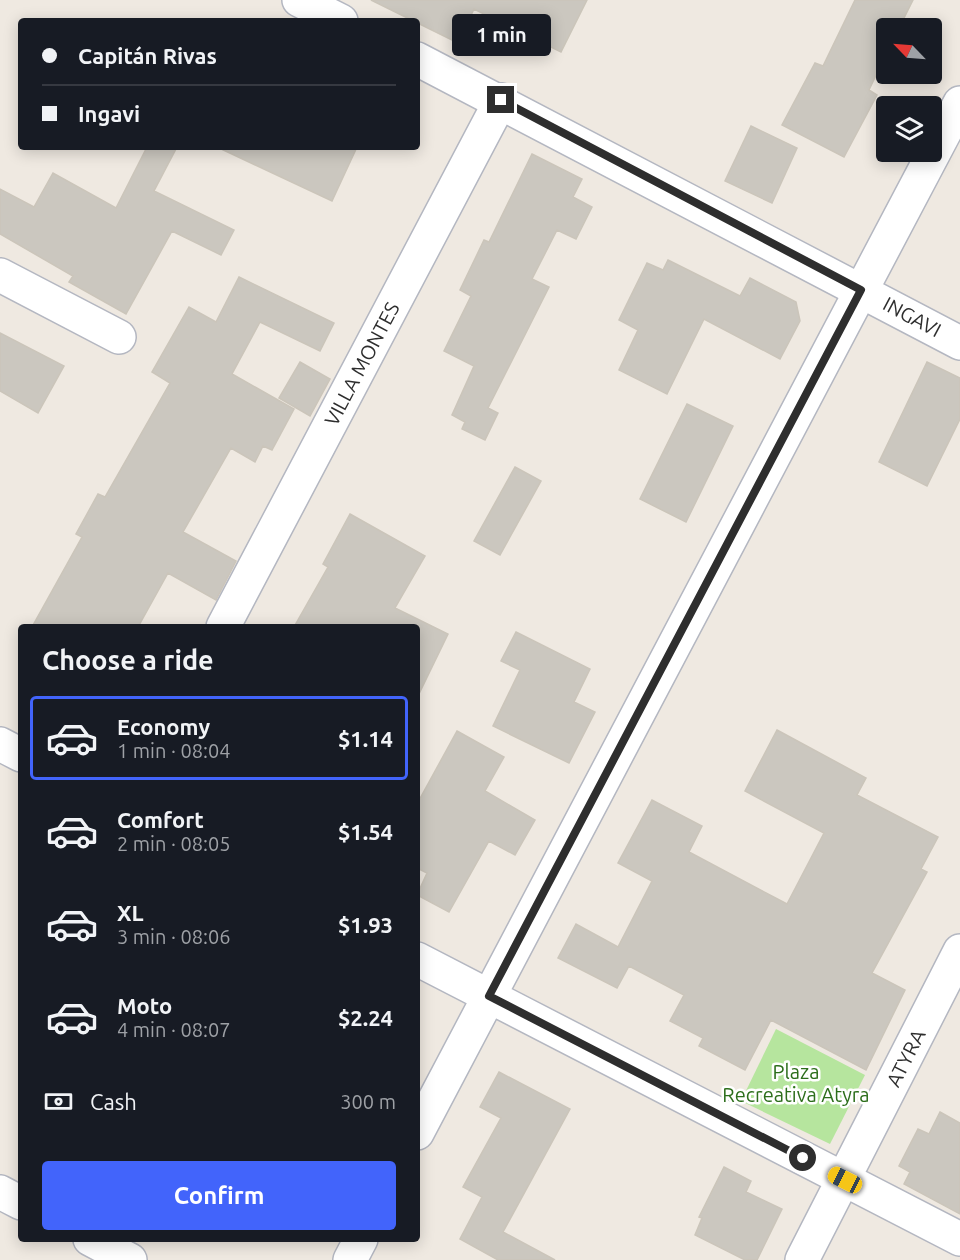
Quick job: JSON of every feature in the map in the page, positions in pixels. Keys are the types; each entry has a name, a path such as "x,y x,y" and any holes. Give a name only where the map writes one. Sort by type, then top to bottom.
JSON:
{"street":[{"path":"299,0 335,18"},
{"name":"INGAVI","path":"420,60 501,100 960,343"},
{"name":"VILLA MONTES","path":"225,624 501,100"},
{"path":"420,1127 960,103"},
{"path":"0,275 119,337"},
{"path":"0,744 18,753"},
{"name":"ATYRA","path":"802,1260 845,1180 960,951"},
{"path":"420,961 960,1239"},
{"path":"0,1192 18,1201"},
{"path":"96,1242 130,1260"},
{"path":"350,1260 359,1242"}],"green space":[{"name":"Plaza Recreativa Atyra","path":"776,1029 865,1075 830,1144 741,1101"}],"building":[{"path":"371,0 587,0 561,52 474,9 458,43 420,24 420,18 407,18"},
{"path":"855,0 913,0 904,18 876,18 876,75 869,90 877,95 844,157 782,125 815,63 823,66"},
{"path":"751,126 797,148 772,203 725,181"},
{"path":"145,150 175,150 154,191 234,230 221,255 172,231 126,314 69,282 73,276 0,234 0,189 34,207 53,173 116,208"},
{"path":"223,150 356,150 332,201"},
{"path":"532,154 582,179 573,197 592,207 576,239 557,230 532,279 549,287 488,408 498,413 485,440 462,429 465,422 452,415 474,366 444,351 471,296 460,290 484,240 489,242"},
{"path":"668,260 740,296 750,278 796,302 800,321 780,359 704,319 667,394 619,370 638,330 619,320 647,263 663,270"},
{"path":"239,277 334,323 320,351 260,322 232,374 294,409 272,450 263,446 255,462 231,448 183,532 236,561 216,600 168,573 140,624 34,624 82,537 76,534 98,494 105,497 170,383 152,372 189,307 216,322"},
{"path":"0,333 64,366 38,413 0,391"},
{"path":"300,362 330,379 310,416 279,398"},
{"path":"927,362 960,378 960,419 927,486 879,462"},
{"path":"687,404 733,426 686,522 640,499"},
{"path":"515,467 541,481 500,555 474,541"},
{"path":"350,514 425,556 395,608 448,634 420,692 420,624 296,624 328,567 323,564"},
{"path":"516,632 590,669 574,702 595,712 569,763 493,726 520,670 501,661"},
{"path":"777,730 866,778 857,795 938,837 921,869 927,872 872,973 905,990 866,1070 771,1020 745,1070 699,1046 703,1038 670,1021 684,995 629,966 617,988 558,958 576,924 618,947 652,881 618,863 652,800 702,826 689,852 787,904 824,833 745,791"},
{"path":"457,731 504,757 485,791 535,820 515,855 489,841 449,912 420,897 420,888 427,873 420,870 420,799"},
{"path":"499,1072 570,1109 503,1232 555,1260 498,1260 460,1239 482,1197 463,1187 501,1118 480,1107"},
{"path":"940,1112 960,1123 960,1214 904,1184 910,1172 899,1166 918,1129 929,1134"},
{"path":"724,1167 751,1181 746,1192 782,1209 757,1260 745,1260 695,1235 702,1218 699,1217"}],"route":[{"path":"501,100 861,290 489,996 803,1158"}]}
